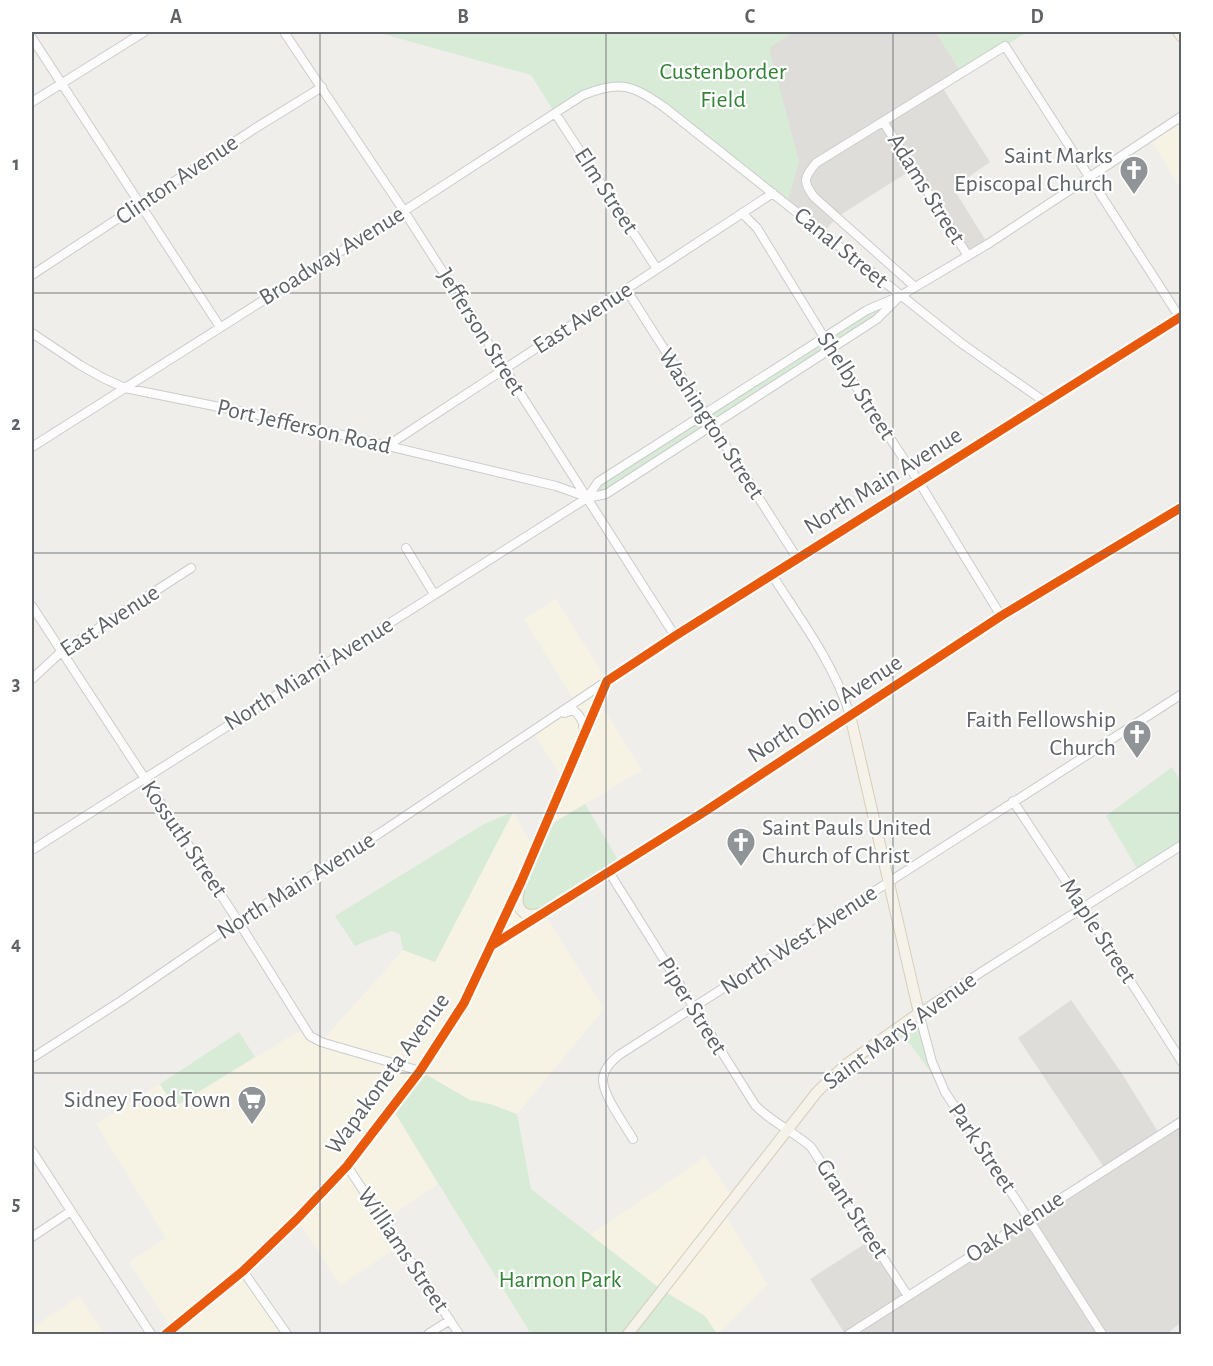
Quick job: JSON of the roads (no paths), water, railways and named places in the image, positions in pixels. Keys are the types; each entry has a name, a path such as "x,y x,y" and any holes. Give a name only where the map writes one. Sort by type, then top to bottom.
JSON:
{"main road":[{"path":"1178,32 1182,37"},
{"name":"North Main Avenue","path":"607,681 796,558 1181,318"},
{"name":"North Ohio Avenue","path":"491,946 609,872 1001,616 1182,507"},
{"name":"Wapakoneta Avenue","path":"166,1335 243,1271 297,1219 347,1166 420,1071 464,1003 521,882 607,681"},
{"path":"850,715 919,1013"},
{"path":"521,882 518,896 519,909 528,915 544,913"},
{"name":"Saint Marys Avenue","path":"628,1335 817,1092 844,1066 919,1013"}],"street":[{"path":"32,102 144,32"},
{"name":"Jefferson Street","path":"284,32 404,211 675,636"},
{"path":"32,38 220,327"},
{"path":"915,287 814,197 806,185 806,176 816,163 1005,46 1181,318"},
{"name":"Broadway Avenue","path":"32,447 583,95 601,88 620,86 639,90"},
{"name":"Clinton Avenue","path":"32,275 322,87"},
{"name":"Canal Street","path":"639,90 664,107 961,343 1045,402"},
{"name":"Elm Street","path":"555,113 657,269"},
{"name":"North Miami Avenue","path":"587,498 598,482 867,309 900,296 968,256 1028,219 1182,116"},
{"name":"Adams Street","path":"884,123 968,256"},
{"name":"East Avenue","path":"387,446 773,194"},
{"name":"Shelby Street","path":"742,213 757,228 830,347 919,482 1001,616"},
{"name":"Washington Street","path":"626,289 796,558"},
{"name":"North Miami Avenue","path":"32,850 587,498 606,494 876,319 900,296"},
{"name":"Port Jefferson Road","path":"32,333 87,369 125,388 254,414 556,486 587,498"},
{"path":"406,548 434,594"},
{"name":"East Avenue","path":"32,679 61,652 191,568"},
{"path":"772,575 816,644 842,691 850,715"},
{"name":"Kossuth Street","path":"32,606 238,921 310,1036 321,1042 420,1071"},
{"name":"North Main Avenue","path":"32,1058 121,1001 238,921 381,834 607,681"},
{"name":"North West Avenue","path":"633,1139 606,1093 603,1079 608,1066 619,1055 1182,693"},
{"path":"560,713 573,710 579,715 583,722 584,734"},
{"name":"Maple Street","path":"1013,801 1182,1062"},
{"name":"Saint Marys Avenue","path":"919,1013 1182,845"},
{"name":"Piper Street","path":"609,872 754,1105 787,1129"},
{"name":"Park Street","path":"919,1013 932,1062 945,1092 1102,1335"},
{"name":"Oak Avenue","path":"849,1335 1182,1121"},
{"name":"Grant Street","path":"787,1129 811,1147 908,1296"},
{"path":"32,1151 151,1335"},
{"name":"Williams Street","path":"347,1166 459,1335"},
{"path":"32,1237 71,1211"},
{"path":"243,1271 286,1335"},
{"path":"428,1335 450,1320"}],"place":[{"name":"Saint Marks Episcopal Church","path":"1134,196"},
{"name":"Faith Fellowship Church","path":"1137,760"},
{"name":"Saint Pauls United Church of Christ","path":"741,868"},
{"name":"Sidney Food Town","path":"252,1126"}],"park label":[{"name":"Custenborder Field","path":"723,86"},
{"name":"Harmon Park","path":"560,1280"}]}
